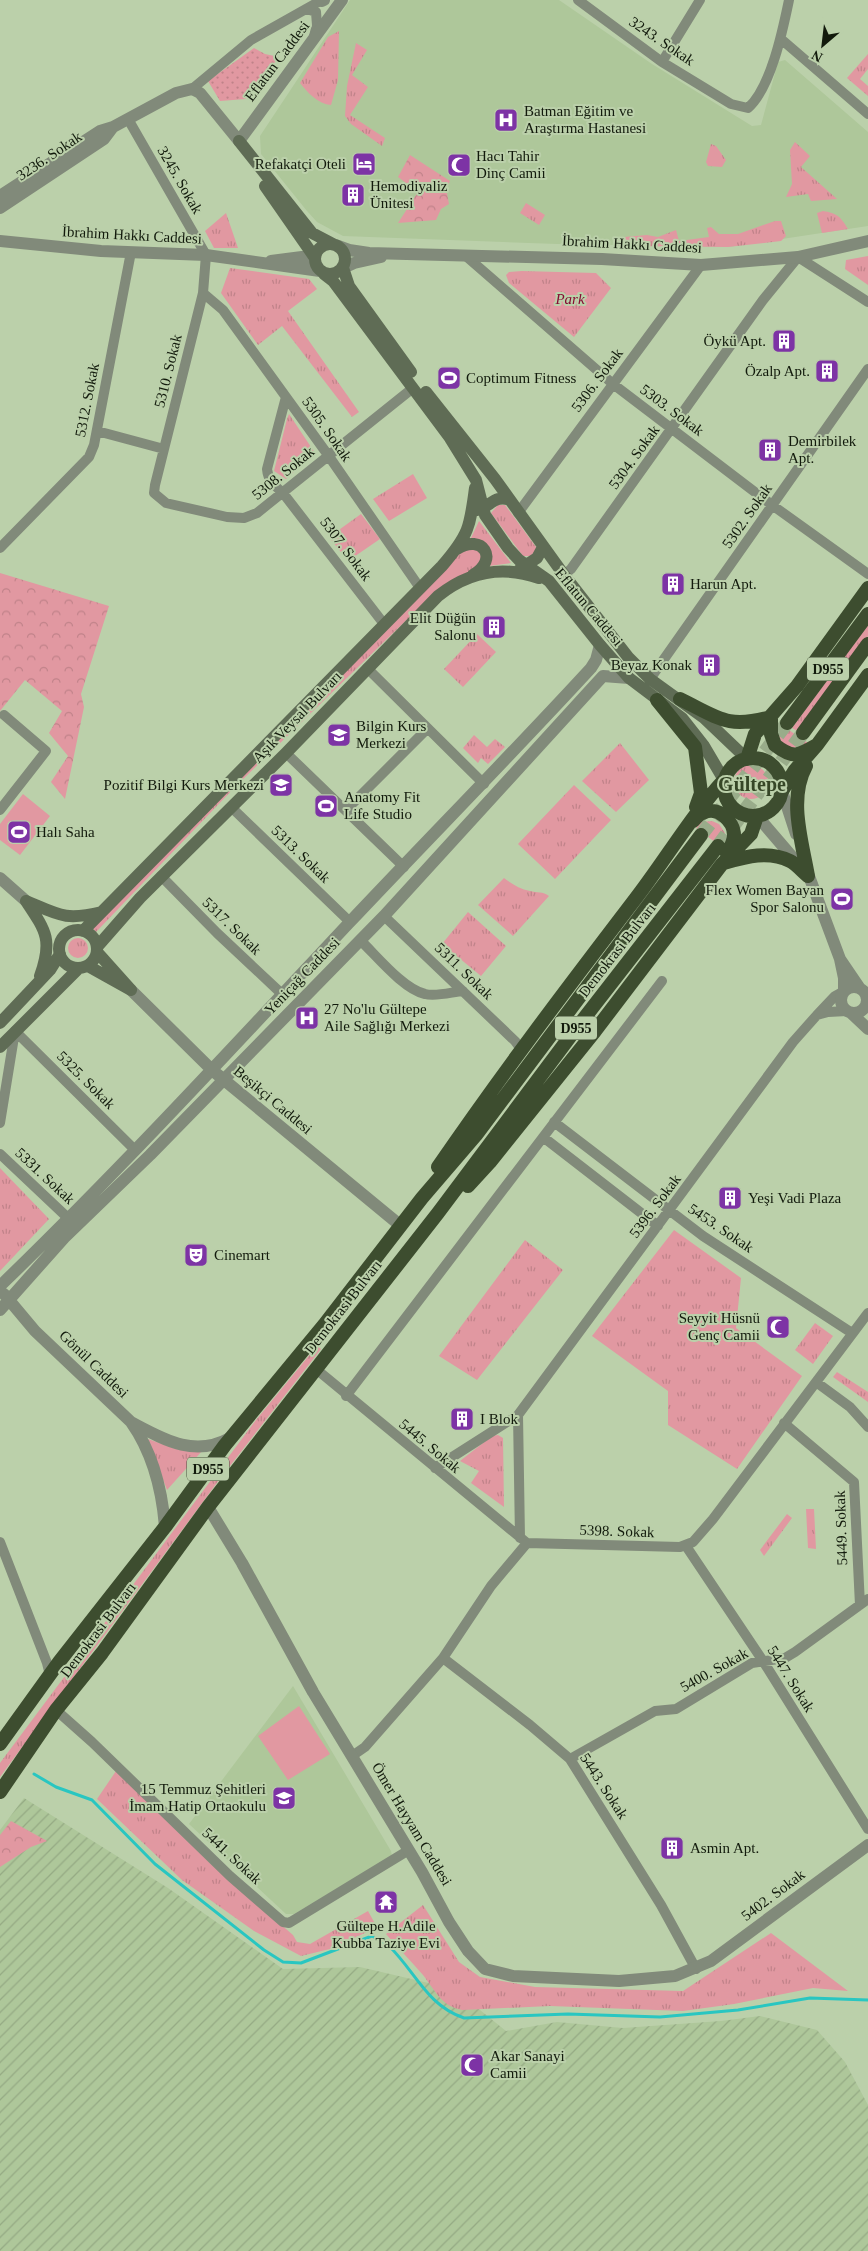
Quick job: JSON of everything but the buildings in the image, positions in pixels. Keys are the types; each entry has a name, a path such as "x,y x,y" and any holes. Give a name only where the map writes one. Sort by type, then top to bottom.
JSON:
{"highway":[{"path":"747,759 755,734 772,717 797,686 868,588"},
{"name":"D955","path":"788,723 868,614"},
{"name":"D955","path":"803,733 868,644"},
{"path":"724,780 724,795 732,808 746,816 764,814 776,805 795,770 817,745 868,675"},
{"path":"680,699 723,720 737,724 772,717"},
{"path":"657,700 695,747 701,793 686,827"},
{"path":"772,717 771,734 773,742 784,752 792,755 801,754 817,745"},
{"path":"808,876 796,803 798,783 817,745"},
{"path":"422,1198 439,1166 521,1049 664,860 686,827 724,780 730,768 747,759 755,758 770,763 780,776 782,791"},
{"path":"686,827 703,812 711,811 725,816 730,822 734,836 733,843 722,864"},
{"path":"438,1213 466,1189 595,1031 722,864 751,834 757,816"},
{"name":"Demokrasi Bulvarı","path":"1,1741 166,1527 232,1437 324,1325 422,1198 476,1135 702,835"},
{"name":"Demokrasi Bulvarı","path":"0,1792 56,1710 102,1653 208,1508 438,1213 575,1030 718,846"},
{"path":"722,864 750,855 775,857 790,861 808,876"}],"main road":[{"path":"239,141 312,232 342,249 346,258 343,268 335,274 322,272"},
{"path":"239,141 249,164 315,258 317,268 333,281 413,388"},
{"path":"315,258 316,253 323,246 335,245"},
{"name":"Eflatun Caddesi","path":"343,268 349,286 424,390 495,479 543,547 628,658 650,679 680,699 722,734 747,759"},
{"name":"Aşık Veysal Bulvarı","path":"61,940 78,931 102,912 456,550 478,510 476,480 450,438 413,388"},
{"path":"478,510 498,498 503,497 510,500"},
{"name":"Eflatun Caddesi","path":"478,510 508,548 527,566 549,581 629,678 682,718 704,746 724,780"},
{"path":"456,550 472,543 478,544 485,550 486,564 481,570 471,576"},
{"path":"514,572 527,566 537,558 543,547"},
{"name":"Aşık Veysal Bulvarı","path":"0,1046 83,967 93,962 97,950 140,898 452,584 471,576 494,571 529,574 549,581"},
{"path":"26,901 71,918 102,912"},
{"path":"26,901 94,938 97,950"},
{"path":"0,1023 50,970 60,954 61,940 54,929 26,901"},
{"path":"26,901 46,934 48,950 37,983"},
{"name":"Beşikçi Caddesi","path":"97,950 131,990"},
{"path":"60,954 64,963 83,967"},
{"name":"Beşikçi Caddesi","path":"83,967 131,990"}],"street":[{"path":"239,141 200,93 192,89 251,40 307,9 325,0 332,16"},
{"name":"Eflatun Caddesi","path":"239,141 342,0"},
{"path":"662,62 700,0"},
{"path":"789,0 781,40 868,114"},
{"name":"3243. Sokak","path":"580,1 662,62 731,104 748,108 755,102 781,40"},
{"path":"307,9 316,12 318,18 314,37"},
{"name":"3236. Sokak","path":"0,196 100,132 176,93 192,89"},
{"name":"3245. Sokak","path":"128,119 206,255"},
{"name":"3236. Sokak","path":"0,208 104,139 113,127"},
{"name":"İbrahim Hakkı Caddesi","path":"3,240 130,252 206,255 322,272"},
{"name":"İbrahim Hakkı Caddesi","path":"335,245 349,250 369,253 596,259 701,265 798,257 868,241"},
{"name":"5312. Sokak","path":"0,548 90,457 97,430 130,252"},
{"path":"343,268 354,263 393,254"},
{"name":"5310. Sokak","path":"154,493 203,293 206,255"},
{"path":"261,263 302,257 315,258"},
{"name":"5303. Sokak","path":"467,257 613,384 772,505 868,574"},
{"path":"798,257 868,302"},
{"name":"5304. Sokak","path":"564,575 571,569 673,429 763,300 798,257"},
{"name":"5306. Sokak","path":"518,513 701,265"},
{"name":"5305. Sokak","path":"203,293 223,310 328,455 420,588"},
{"name":"5302. Sokak","path":"650,679 868,370"},
{"name":"5308. Sokak","path":"154,493 166,503 227,517 244,518 257,513 413,388"},
{"name":"5307. Sokak","path":"286,397 267,470 268,477 272,484 284,493 384,624"},
{"path":"97,430 164,449"},
{"name":"Yeniçağ Caddesi","path":"0,1286 69,1219 283,995 350,922 484,784 591,668 600,645"},
{"path":"367,668 484,784"},
{"name":"Yeniçağ Caddesi","path":"2,1303 64,1238 150,1155 384,916 603,676 629,678"},
{"path":"0,810 46,751 4,715"},
{"path":"346,810 427,729"},
{"path":"286,753 404,867"},
{"path":"782,791 808,876 840,959 844,978 844,992 841,1000 849,1012 868,1029"},
{"name":"5313. Sokak","path":"231,807 350,922"},
{"path":"757,816 808,876"},
{"name":"5317. Sokak","path":"162,876 217,933 283,995"},
{"path":"0,878 26,901"},
{"name":"5311. Sokak","path":"384,916 515,1040 521,1049"},
{"path":"360,940 403,982 419,992 433,995 463,991"},
{"path":"840,959 865,997 868,1021"},
{"path":"346,1396 662,981"},
{"path":"844,992 851,987 865,997"},
{"name":"Beşikçi Caddesi","path":"131,990 212,1070 401,1226"},
{"name":"5396. Sokak","path":"518,1415 670,1212 793,1042 835,996 844,992"},
{"path":"817,1015 860,1012 865,997"},
{"path":"0,1123 15,1031"},
{"name":"5325. Sokak","path":"15,1031 135,1150"},
{"name":"5453. Sokak","path":"554,1122 703,1236 852,1334"},
{"path":"543,1137 658,1226"},
{"name":"5331. Sokak","path":"0,1154 69,1219"},
{"name":"Gönül Caddesi","path":"2,1303 35,1331 131,1422"},
{"path":"686,1546 693,1542 713,1519 868,1313"},
{"name":"5445. Sokak","path":"316,1370 524,1541"},
{"path":"816,1382 850,1407 868,1427"},
{"path":"352,1756 365,1747 443,1658 491,1586 524,1541 518,1415 435,1468"},
{"path":"131,1422 166,1440 195,1447 217,1445 232,1437"},
{"path":"131,1422 141,1436 158,1479 166,1527"},
{"name":"5449. Sokak","path":"784,1423 854,1482 864,1602"},
{"name":"Ömer Hayyam Caddesi","path":"208,1508 242,1563 313,1692 409,1850 463,1944 485,1969 513,1976 619,1981 675,1976 696,1969"},
{"name":"5398. Sokak","path":"524,1541 686,1546"},
{"path":"0,1542 50,1675"},
{"name":"5447. Sokak","path":"686,1546 763,1661 868,1829"},
{"name":"5400. Sokak","path":"570,1759 655,1711 676,1709 744,1668 763,1661 786,1658 864,1602"},
{"name":"5443. Sokak","path":"443,1658 530,1725 570,1759 661,1905 696,1969"},
{"name":"5441. Sokak","path":"56,1710 92,1742 230,1876 283,1922 290,1923 409,1850"},
{"name":"5402. Sokak","path":"696,1969 712,1962 868,1845"}],"shaded area":[{"name":"Batman Eğitim ve Araştırma Hastanesi","path":"350,0 559,0 652,64 752,126 761,125 778,62 785,60 868,132 868,226 728,247 557,244 343,236 317,222 307,211 261,154 260,136"},
{"name":"15 Temmuz Şehitleri İmam Hatip Ortaokulu","path":"293,1686 391,1851 392,1856 294,1914 286,1914 189,1824"},
{"path":"24,1798 168,1888 283,1969 360,1967 454,1989 506,2031 557,2022 623,2028 721,2021 760,2016 817,2030 845,2062 868,2105 868,2251 0,2251 0,1830"}],"green space":[{"path":"339,31 338,80 331,105 317,100 300,83 328,37"},
{"path":"356,43 367,50 352,75 368,87 350,115 385,138 382,146 351,124 345,116 347,86"},
{"path":"254,48 265,54 279,57 246,99 220,101 208,81"},
{"path":"868,54 868,69 860,79 868,86 868,96 847,78"},
{"path":"795,142 810,156 801,167 837,199 811,201 808,194 786,197 792,184 790,150"},
{"path":"711,144 716,146 726,160 722,167 708,166 706,162"},
{"path":"410,155 450,181 446,188 449,204 441,209 436,220 398,223 418,192 398,177"},
{"path":"526,203 545,215 539,225 520,213"},
{"path":"823,211 838,216 848,229 822,233 817,213"},
{"path":"226,213 238,248 214,248 205,231"},
{"path":"775,221 781,221 786,236 781,241 728,247 615,246 613,238 647,235 658,237 676,230 679,241 709,237 707,228 711,227 719,234 738,234"},
{"path":"868,256 868,285 845,269 846,260"},
{"path":"230,268 309,279 317,289 288,311 359,412 352,417 282,326 258,345 221,293"},
{"name":"Park","path":"509,272 596,273 611,288 574,337 509,283 506,275"},
{"path":"289,414 315,453 286,479 274,471"},
{"path":"413,474 427,498 389,521 373,499"},
{"path":"498,505 505,505 536,547 536,551 530,556 523,556 491,513"},
{"path":"361,514 380,539 348,561 329,537"},
{"path":"479,521 511,563 489,566 471,538"},
{"path":"465,548 480,551 482,563 426,601 236,786 96,932 92,928"},
{"path":"0,573 109,606 81,694 84,707 65,799 51,782 68,756 49,733 62,711 25,680 0,711"},
{"path":"868,625 868,636 797,731 792,728"},
{"path":"477,634 496,652 463,687 444,669"},
{"path":"780,724 808,743 804,747 786,748 780,739"},
{"path":"474,735 487,747 495,739 505,747 488,764 481,758 478,763 463,748"},
{"path":"620,743 649,780 616,812 582,781"},
{"path":"751,765 763,770 768,782 763,794 751,799 739,794 734,782 739,770"},
{"path":"574,785 611,820 555,879 518,844"},
{"name":"Halı Saha","path":"23,794 50,816 20,855 0,840 0,824"},
{"path":"712,821 719,824 725,833 723,848 696,828 701,822"},
{"path":"504,878 523,889 549,896 513,936 478,905"},
{"path":"468,912 506,946 481,976 442,944"},
{"path":"78,938 85,941 88,948 85,955 78,958 71,955 68,948 71,941"},
{"path":"0,1168 49,1219 0,1271"},
{"path":"674,1230 741,1278 736,1328 802,1376 737,1469 668,1425 668,1391 592,1336"},
{"path":"525,1240 563,1270 477,1380 439,1356"},
{"path":"815,1323 833,1336 813,1364 795,1350"},
{"path":"317,1346 321,1349 219,1480 0,1777 0,1763 256,1420"},
{"path":"837,1372 868,1392 868,1402 833,1377"},
{"path":"498,1435 503,1438 504,1507 471,1483 479,1471 460,1461 492,1436"},
{"path":"148,1439 176,1449 202,1451 167,1490"},
{"path":"806,1509 814,1509 816,1549 808,1548"},
{"path":"787,1514 792,1518 764,1556 760,1550"},
{"path":"299,1706 330,1754 288,1780 258,1736"},
{"path":"116,1771 211,1864 293,1935 297,1942 310,1944 368,1911 378,1929 330,1949 301,1956 254,1931 182,1880 97,1799"},
{"path":"11,1821 47,1841 31,1847 0,1867 0,1835"},
{"path":"423,1905 459,1962 480,1977 535,1987 683,1991 771,1933 848,1991 813,1988 734,2004 683,2011 550,2006 462,2010 449,2005 435,1992 423,1975 386,1934"}],"waterway":[{"path":"34,1774 56,1787 92,1800 155,1864 264,1950 283,1962 301,1963 372,1936 389,1946 431,1997 440,2005 464,2018 568,2014 660,2017 738,2010 810,1998 868,2000"}],"tunnel":[{"path":"701,835 787,723"},
{"path":"718,846 803,733"}],"place":[{"name":"Batman Eğitim ve Araştırma Hastanesi","path":"506,120"},
{"name":"Refakatçi Oteli","path":"364,164"},
{"name":"Hacı Tahir Dinç Camii","path":"459,165"},
{"name":"Hemodiyaliz Ünitesi","path":"353,195"},
{"name":"Öykü Apt.","path":"784,341"},
{"name":"Özalp Apt.","path":"827,371"},
{"name":"Coptimum Fitness","path":"449,378"},
{"name":"Demirbilek Apt.","path":"770,450"},
{"name":"Harun Apt.","path":"673,584"},
{"name":"Elit Düğün Salonu","path":"494,627"},
{"name":"Beyaz Konak","path":"709,665"},
{"name":"Bilgin Kurs Merkezi","path":"339,735"},
{"name":"Pozitif Bilgi Kurs Merkezi","path":"281,785"},
{"name":"Anatomy Fit Life Studio","path":"326,806"},
{"name":"Halı Saha","path":"19,832"},
{"name":"Flex Women Bayan Spor Salonu","path":"842,899"},
{"name":"27 No'lu Gültepe Aile Sağlığı Merkezi","path":"307,1018"},
{"name":"Yeşi Vadi Plaza","path":"730,1198"},
{"name":"Cinemart","path":"196,1255"},
{"name":"Seyyit Hüsnü Genç Camii","path":"778,1327"},
{"name":"I Blok","path":"462,1419"},
{"name":"15 Temmuz Şehitleri İmam Hatip Ortaokulu","path":"284,1798"},
{"name":"Asmin Apt.","path":"672,1848"},
{"name":"Gültepe H.Adile Kubba Taziye Evi","path":"386,1902"},
{"name":"Akar Sanayi Camii","path":"472,2065"}],"district":[{"name":"Gültepe","path":"752,784"}]}
